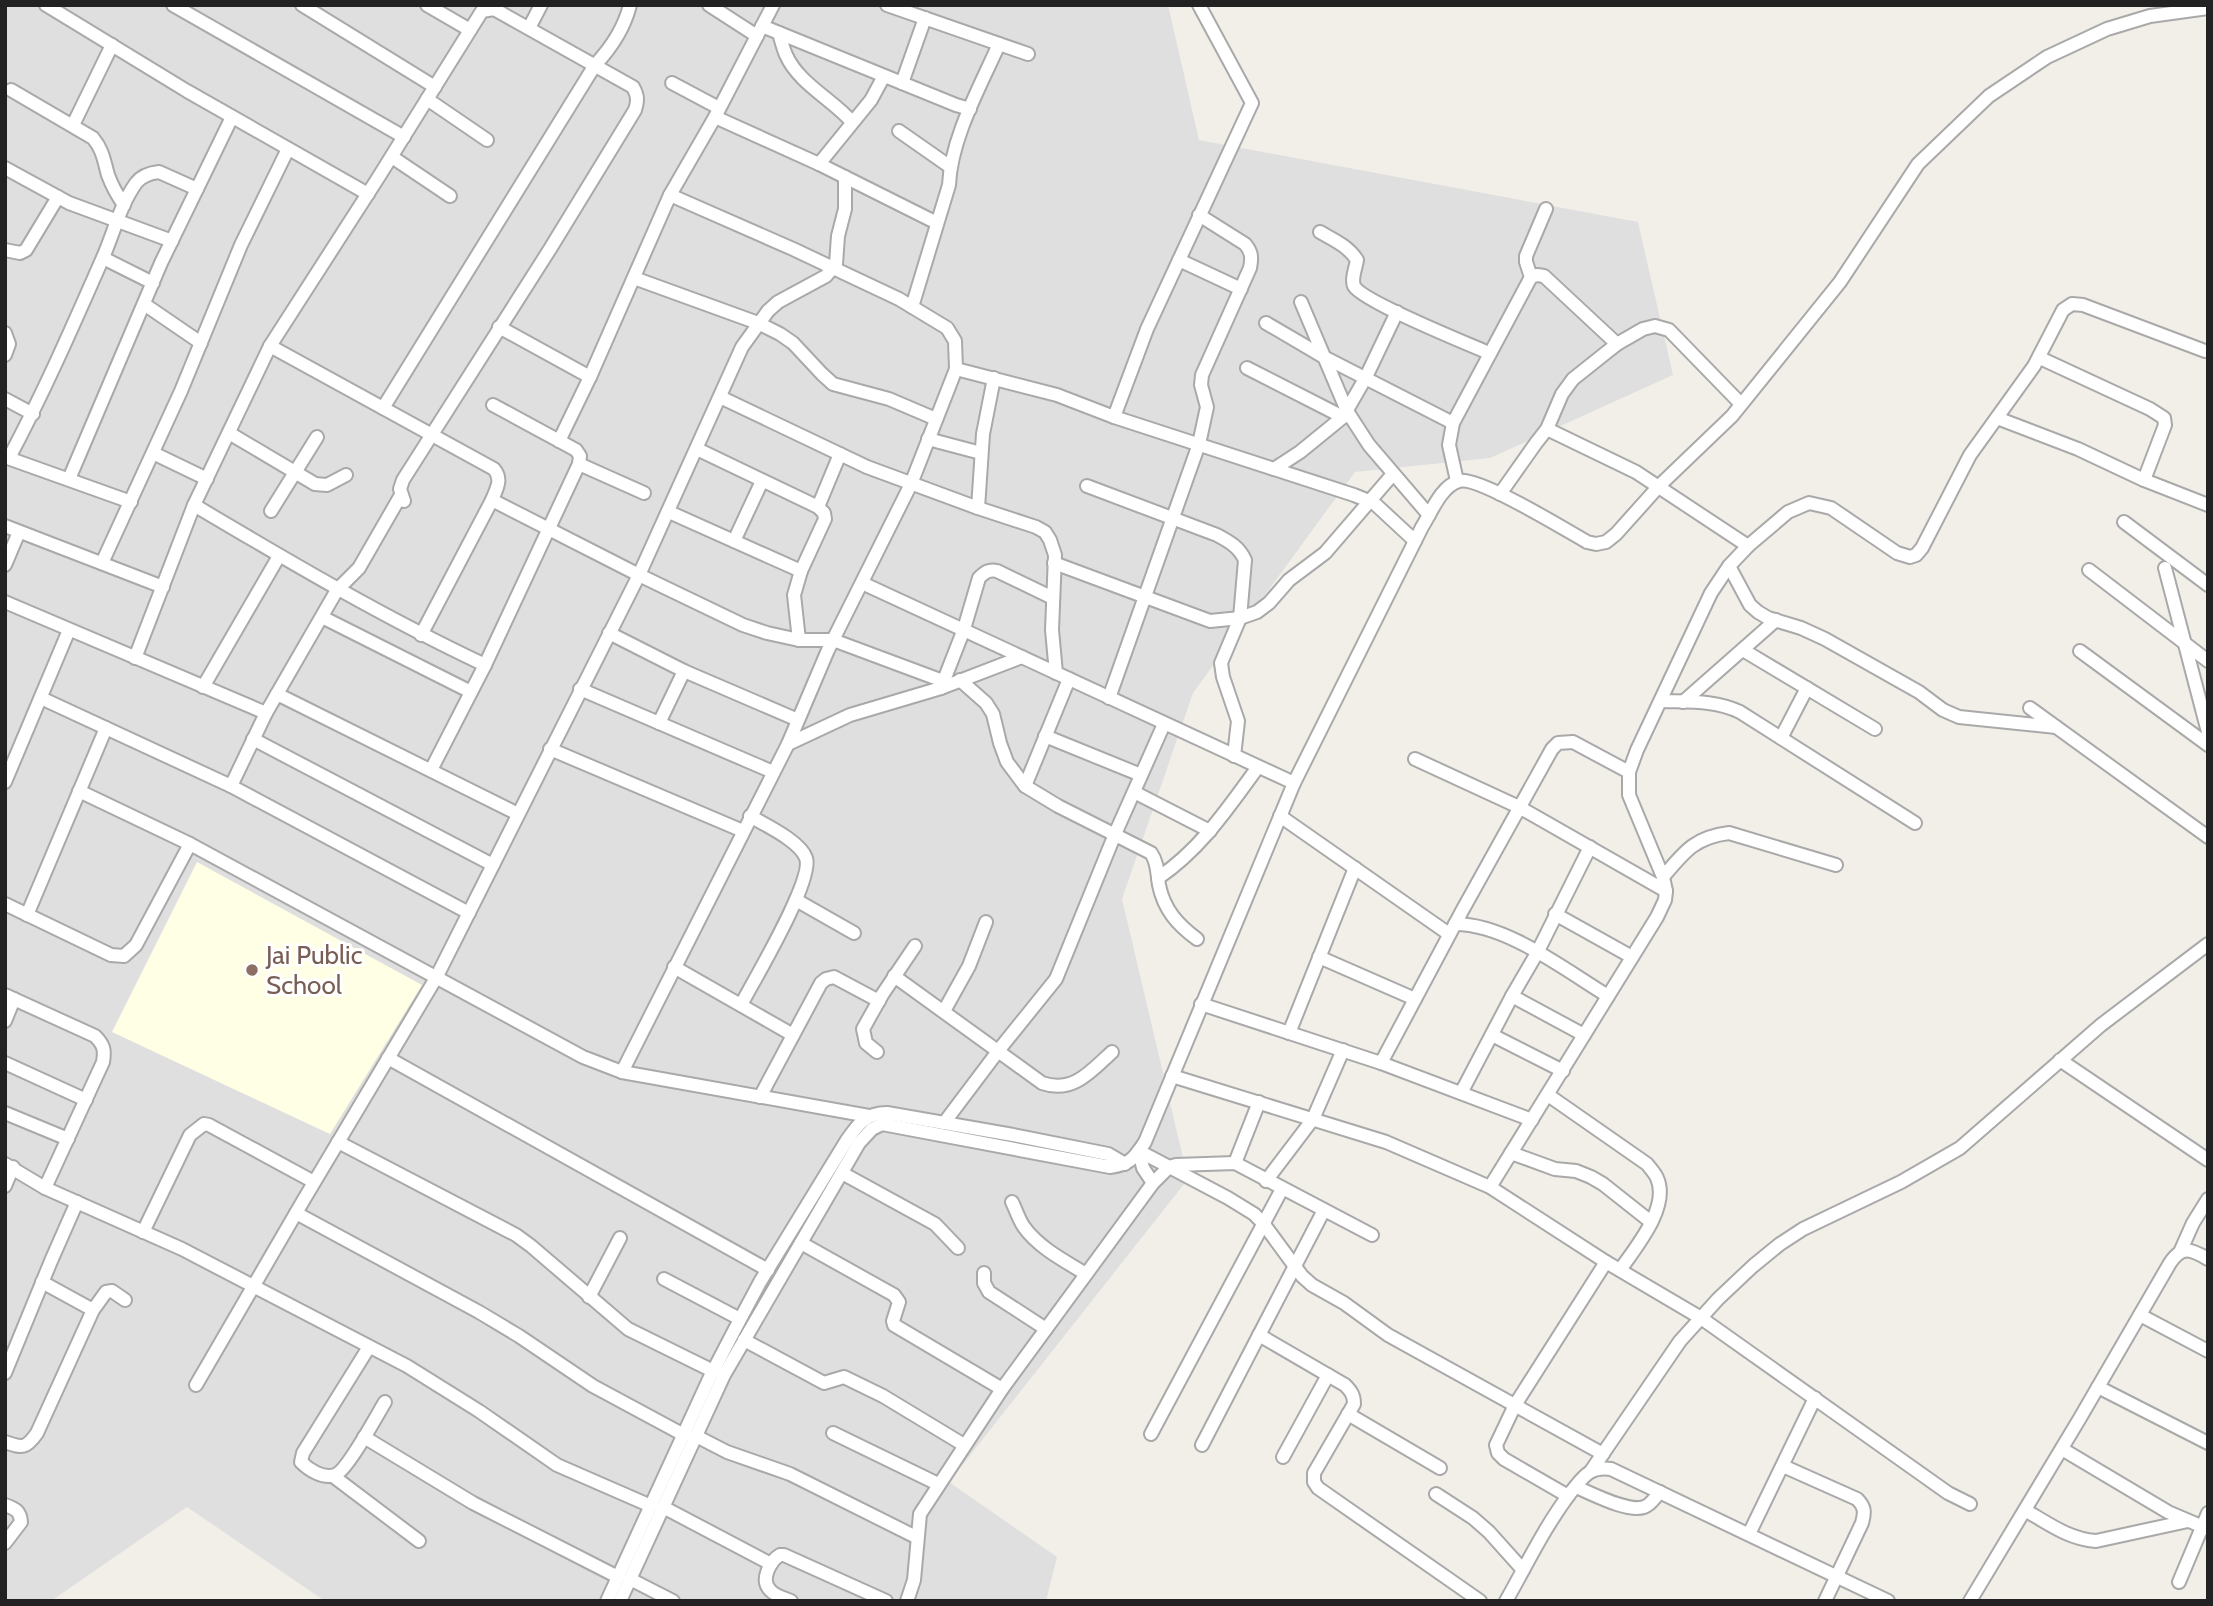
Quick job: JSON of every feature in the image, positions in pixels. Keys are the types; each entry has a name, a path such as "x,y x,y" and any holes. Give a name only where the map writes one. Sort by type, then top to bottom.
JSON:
{"street":[{"path":"46,5 232,117 368,194"},
{"path":"173,5 187,9 404,137"},
{"path":"302,5 435,87"},
{"path":"427,5 470,30"},
{"path":"529,29 541,5"},
{"path":"383,408 595,65 619,35 630,5"},
{"path":"559,441 670,195 717,113 773,5"},
{"path":"887,5 1028,54"},
{"path":"1114,416 1147,329 1252,103 1199,5"},
{"path":"714,7 760,31 779,33 970,109"},
{"path":"607,1601 624,1578 690,1436 842,1173 863,1138 872,1129 882,1124 1102,1166 1125,1164 1139,1151 1294,783 1415,541 1448,488 1457,481 1466,480 1500,494 1587,542 1606,542 1741,404 1839,282 1918,164 1989,96 2047,57 2107,29 2150,16 2207,7"},
{"path":"135,658 194,505 270,346 482,11 494,9 633,87 637,93 635,110 402,480 400,489 403,498 359,568 337,590 266,713 231,786"},
{"path":"902,83 925,18"},
{"path":"779,33 785,54 792,66 852,122"},
{"path":"912,307 949,185 949,166 970,109 999,44"},
{"path":"73,125 112,45"},
{"path":"819,164 872,100 884,76"},
{"path":"673,83 717,113 937,223"},
{"path":"11,90 93,138 101,148 108,176 124,205"},
{"path":"427,99 487,140"},
{"path":"69,479 153,283 232,117"},
{"path":"899,131 949,166"},
{"path":"102,563 153,453 241,245 288,149"},
{"path":"392,157 450,196"},
{"path":"5,167 69,203 172,241"},
{"path":"131,502 7,457 33,414 103,258 116,219 136,182 143,176 159,172 197,189"},
{"path":"196,1385 436,978 639,575 742,347 758,323 778,302 826,276 834,268 845,209 845,177"},
{"path":"622,1072 788,744 833,640 911,484 956,369 955,341 947,328 912,307 834,268 670,195"},
{"path":"5,250 20,253 26,250 58,197"},
{"path":"1531,277 1526,256 1546,209"},
{"path":"1109,698 1199,444 1207,407 1201,385 1202,375 1252,259 1251,251 1245,244 1199,215"},
{"path":"1320,232 1347,247 1357,260 1354,287 1363,294 1489,353"},
{"path":"103,258 153,283"},
{"path":"1179,260 1241,289"},
{"path":"1457,481 1449,445 1453,423 1531,277 1544,276 1616,344"},
{"path":"634,278 758,323 780,334 793,343 833,384 889,399 936,419"},
{"path":"1301,302 1345,414 1429,515"},
{"path":"144,304 201,343"},
{"path":"1490,1187 1665,900 1663,877 1629,795 1629,772 1712,593 1729,566 1788,512 1809,503 1842,513 1898,553 1910,557 1916,555 1970,455 2040,358 2063,310 2072,304 2083,305 2205,351"},
{"path":"1274,469 1300,452 1345,414 1397,312"},
{"path":"1266,323 1324,357 1453,423"},
{"path":"1500,494 1547,429 1566,387 1616,344 1643,329 1655,326 1669,330 1741,404"},
{"path":"499,327 590,377"},
{"path":"5,333 9,344 5,355"},
{"path":"270,346 494,469 498,474 499,482 492,500 421,635"},
{"path":"2040,358 2164,418 2165,425 2144,481"},
{"path":"1247,368 1345,414"},
{"path":"956,369 1057,395 1370,502 1385,512 1415,541"},
{"path":"978,508 983,434 994,378"},
{"path":"720,397 840,454 911,484 1045,532 1055,555 1052,630 1056,673"},
{"path":"5,400 33,414"},
{"path":"431,770 485,665 579,464 576,450 493,405"},
{"path":"1997,418 2078,449 2144,481 2208,505"},
{"path":"1547,429 1610,458 1659,486 1748,546"},
{"path":"229,433 315,484 327,485 346,475"},
{"path":"271,511 317,437"},
{"path":"928,439 981,453"},
{"path":"697,449 824,513 825,519 801,571 794,595 799,640"},
{"path":"153,453 207,479"},
{"path":"818,508 840,454"},
{"path":"579,464 644,493"},
{"path":"1054,563 1210,621 1240,618 1257,612 1269,603 1289,580 1325,554 1393,474"},
{"path":"734,541 762,481"},
{"path":"1087,486 1217,535 1241,551 1245,560 1240,618 1221,663 1238,721 1234,756"},
{"path":"492,500 743,625 767,634 799,640 833,640 942,684"},
{"path":"194,505 337,590 421,635 485,665"},
{"path":"669,512 801,571"},
{"path":"2124,522 2208,585"},
{"path":"5,526 163,587"},
{"path":"5,565 19,532"},
{"path":"203,687 279,555"},
{"path":"1729,566 1750,605 1758,612 1825,639 1919,692 1943,710 1959,717 2056,727"},
{"path":"2165,568 2208,732"},
{"path":"942,684 964,629 979,578 991,570 1053,598"},
{"path":"2089,570 2208,661"},
{"path":"862,583 1294,783"},
{"path":"5,602 266,713"},
{"path":"321,617 471,692"},
{"path":"1683,702 1776,620"},
{"path":"5,782 69,630"},
{"path":"609,633 684,671 798,720"},
{"path":"1743,650 1875,729"},
{"path":"2080,651 2208,744"},
{"path":"788,744 850,715 1022,657"},
{"path":"659,723 684,671"},
{"path":"960,680 986,703 993,714 1007,762 1025,786 1058,806 1151,853 1156,860 1164,905 1184,929 1197,939"},
{"path":"1025,786 1069,680"},
{"path":"1780,738 1807,688"},
{"path":"580,689 773,772"},
{"path":"277,694 518,814"},
{"path":"41,698 231,786 469,913"},
{"path":"1661,701 1726,705 1915,823"},
{"path":"2030,708 2208,837"},
{"path":"944,1123 1056,979 1115,834 1164,724"},
{"path":"27,915 106,728"},
{"path":"1045,736 1141,775"},
{"path":"253,739 494,865"},
{"path":"1381,1063 1552,749 1558,743 1573,741 1629,772"},
{"path":"550,749 743,831"},
{"path":"1415,759 1519,807 1666,891"},
{"path":"1158,878 1193,851 1258,767"},
{"path":"79,791 190,844 583,1057 622,1072 869,1116 887,1113 944,1123 1108,1154 1125,1164"},
{"path":"1134,792 1210,831"},
{"path":"741,1005 796,900 807,871 806,857 797,844 750,816"},
{"path":"1280,816 1355,868 1452,929 1468,924 1511,938 1608,996"},
{"path":"1663,877 1694,843 1713,835 1730,833 1836,865"},
{"path":"5,904 111,955 124,956 136,945 190,844"},
{"path":"1461,1093 1537,953 1590,847"},
{"path":"1289,1032 1355,868"},
{"path":"796,900 854,933"},
{"path":"1555,914 1632,957"},
{"path":"944,1011 969,966 986,922"},
{"path":"1506,1601 1552,1518 1591,1471 1680,1341 1753,1266 1780,1244 1832,1214 1901,1182 1959,1148 2101,1025 2208,944"},
{"path":"877,1052 866,1043 863,1028 915,946"},
{"path":"1320,957 1415,999"},
{"path":"674,967 793,1035"},
{"path":"894,976 1042,1083 1054,1087 1078,1081 1112,1052"},
{"path":"760,1097 821,983 834,977 879,1000"},
{"path":"1512,996 1584,1035"},
{"path":"5,1021 10,997 95,1037 103,1044 105,1052 103,1062 45,1188"},
{"path":"1201,1004 1381,1063 1532,1120"},
{"path":"1492,1035 1563,1071"},
{"path":"1266,1181 1313,1119 1343,1050"},
{"path":"388,1058 768,1270"},
{"path":"2060,1060 2208,1160"},
{"path":"5,1063 86,1100"},
{"path":"1172,1076 1386,1142 1490,1187 1606,1262 1701,1318 1948,1493 1970,1504"},
{"path":"1548,1095 1647,1164 1657,1178 1661,1194 1657,1211 1620,1270"},
{"path":"1235,1163 1259,1102"},
{"path":"5,1113 68,1139"},
{"path":"690,1436 713,1371 740,1319 847,1140 869,1116"},
{"path":"143,1232 190,1135 204,1124 314,1182"},
{"path":"338,1142 516,1235 628,1329 713,1371"},
{"path":"1139,1151 1254,1214 1294,1267 1312,1285 1344,1303 1388,1335 1603,1454"},
{"path":"1139,1151 1143,1168 1153,1184"},
{"path":"1511,1153 1555,1169 1576,1171 1591,1177 1651,1222"},
{"path":"907,1601 916,1562 920,1514 938,1484 1002,1389 1153,1184 1169,1167 1235,1163 1372,1235"},
{"path":"5,1186 9,1166 45,1188 182,1249 369,1347 452,1394 557,1465 657,1507 771,1564"},
{"path":"842,1173 935,1224 958,1248"},
{"path":"1151,1434 1282,1189"},
{"path":"1970,1601 2170,1263 2181,1250 2208,1199"},
{"path":"5,1374 77,1202"},
{"path":"1012,1202 1023,1226 1032,1236 1086,1274"},
{"path":"1202,1445 1324,1210"},
{"path":"296,1213 479,1312 593,1386 690,1436 790,1474 916,1537"},
{"path":"589,1297 620,1238"},
{"path":"801,1243 894,1295 899,1302 893,1321 897,1327 1002,1389"},
{"path":"2181,1250 2188,1249 2208,1259"},
{"path":"1606,1262 1515,1405 1496,1445 1498,1453 1504,1459 1572,1491 1624,1506 1640,1509 1648,1506 1660,1492"},
{"path":"984,1273 984,1283 989,1292 1046,1329"},
{"path":"664,1279 740,1319"},
{"path":"42,1282 93,1310"},
{"path":"5,1442 25,1446 37,1433 93,1310 106,1292 112,1292 125,1300"},
{"path":"2140,1315 2208,1351"},
{"path":"1259,1335 1352,1391 1354,1404 1314,1473 1314,1482 1318,1488 1480,1601"},
{"path":"744,1340 824,1383 844,1377 869,1388 964,1445"},
{"path":"369,1347 301,1457 301,1462 322,1475 333,1476 419,1541"},
{"path":"1283,1457 1328,1376"},
{"path":"2098,1387 2208,1443"},
{"path":"1749,1534 1815,1398"},
{"path":"333,1476 340,1472 365,1437 385,1402"},
{"path":"1348,1414 1440,1468"},
{"path":"833,1433 938,1484"},
{"path":"365,1437 473,1503 672,1600"},
{"path":"2062,1449 2168,1512 2204,1528"},
{"path":"1783,1466 1857,1499 1863,1505 1865,1512 1862,1523 1825,1601"},
{"path":"1591,1471 1611,1469 1888,1601"},
{"path":"1436,1494 1489,1532 1522,1570"},
{"path":"5,1505 16,1509 21,1522 5,1543"},
{"path":"2025,1510 2070,1537 2088,1541 2188,1521"},
{"path":"2179,1582 2204,1528 2208,1513"},
{"path":"791,1601 775,1594 766,1585 765,1578 771,1564 776,1557 784,1555 886,1601"},
{"path":"620,1601 624,1578"}],"shaded area":[{"path":"5,5 1168,5 1199,140 1638,222 1673,375 1490,458 1355,472 1193,693 1122,899 1188,1179 949,1482 1057,1557 1046,1601 325,1601 187,1507 51,1601 5,1601"},
{"path":"197,862 422,985 330,1134 112,1032"}],"place":[{"name":"Jai Public School","path":"252,970"}]}
